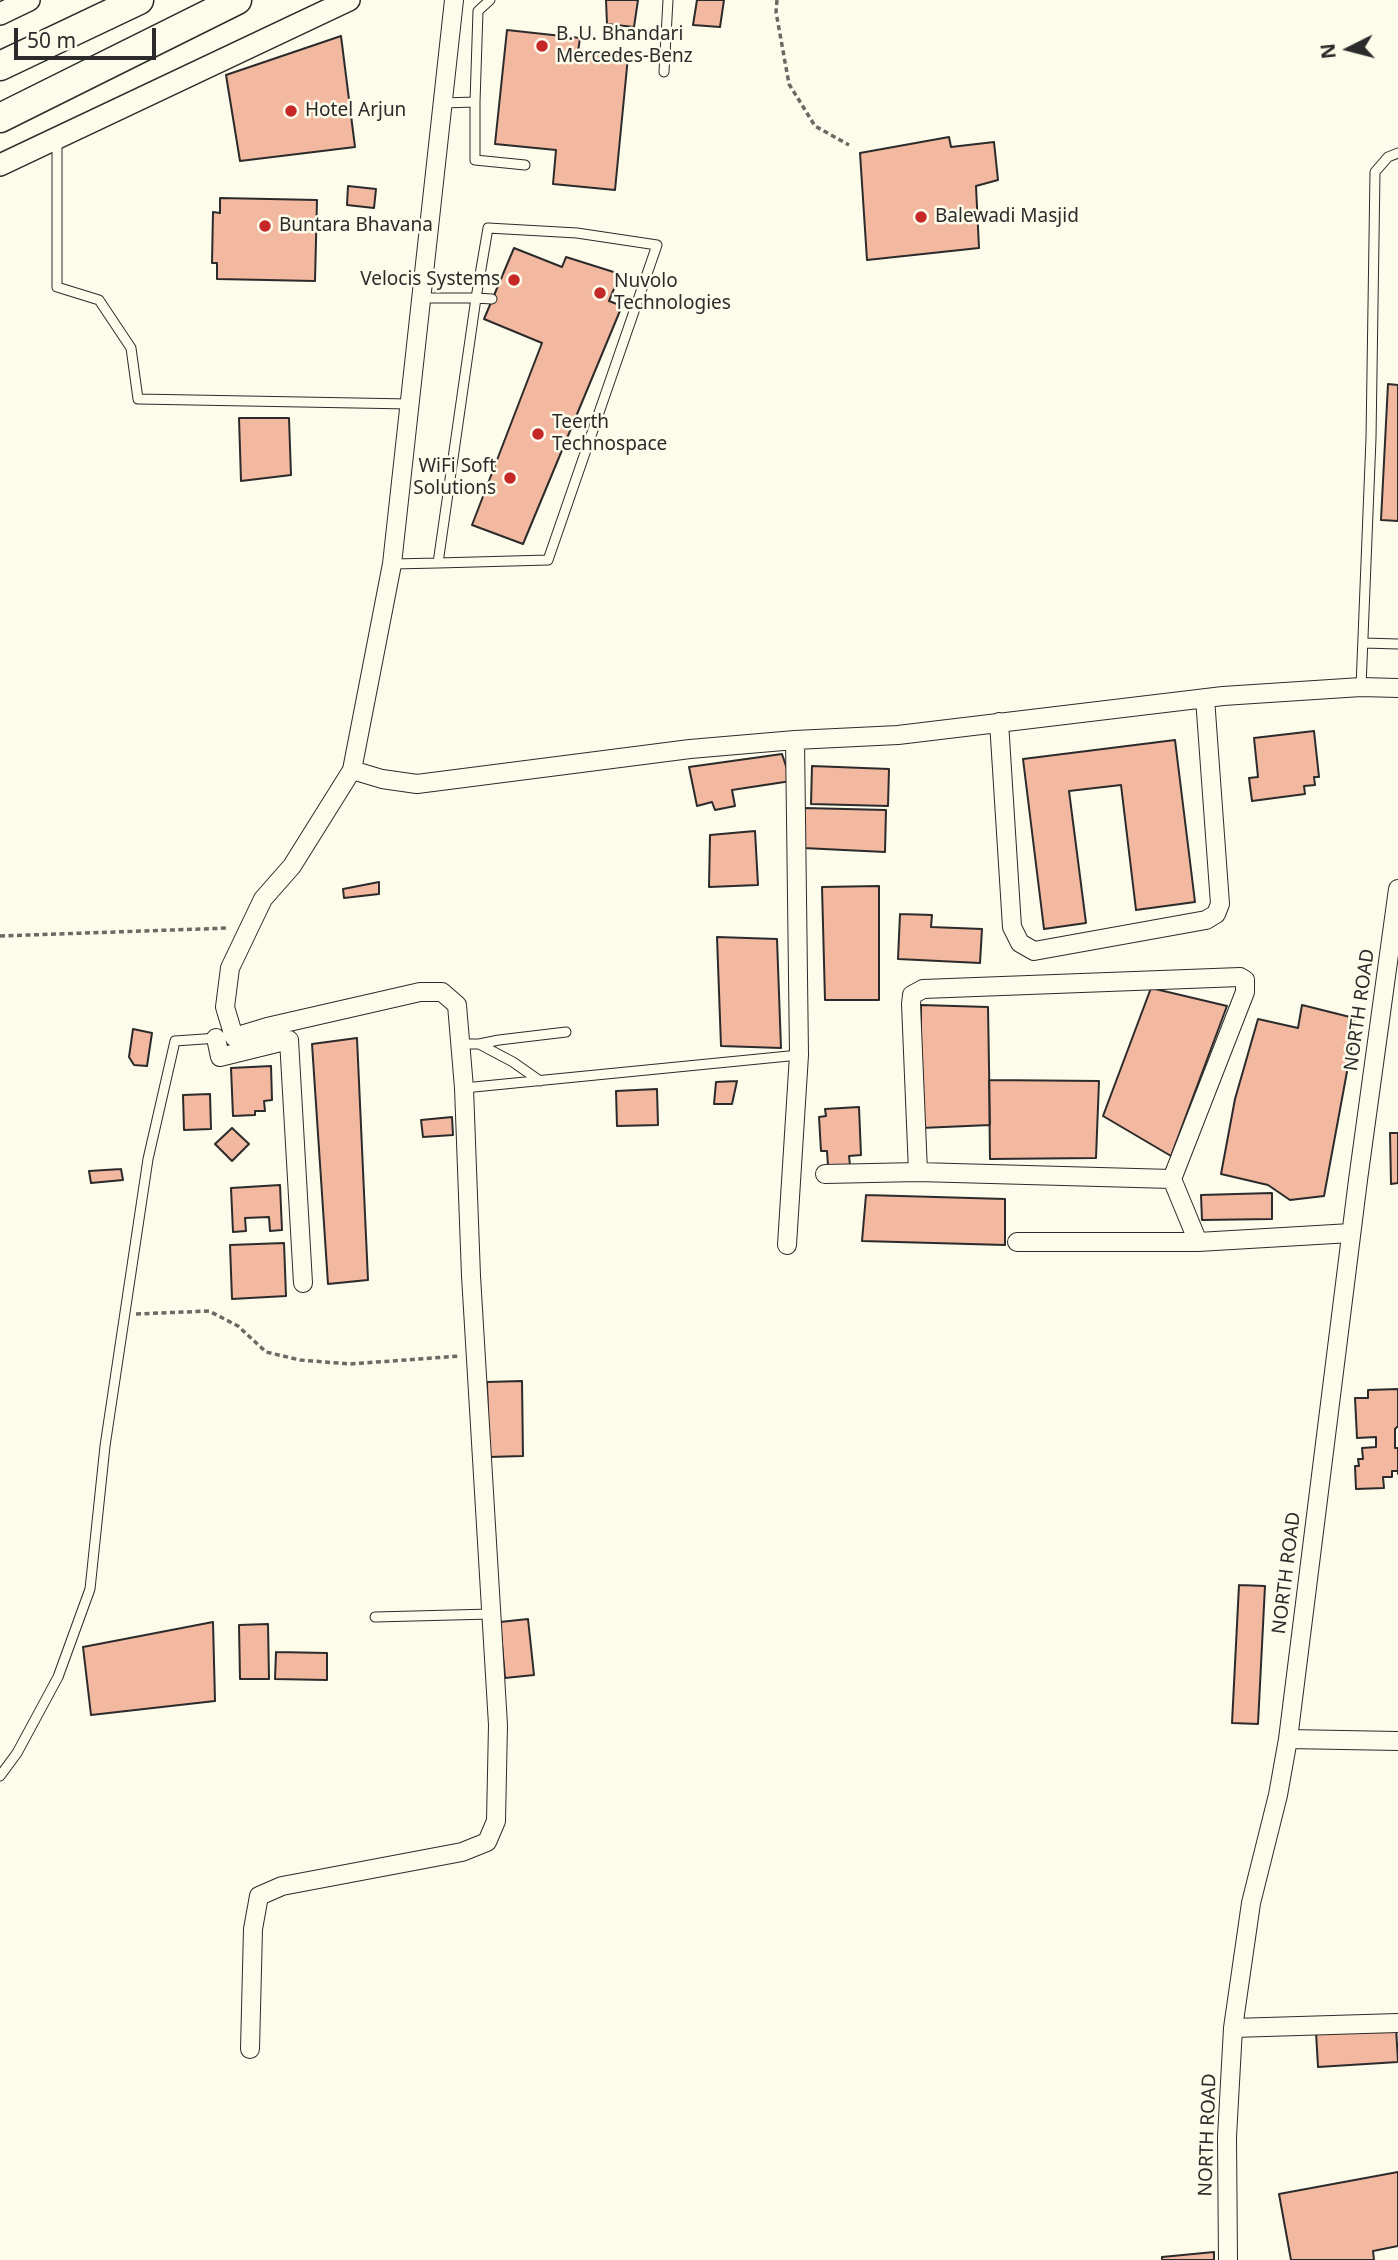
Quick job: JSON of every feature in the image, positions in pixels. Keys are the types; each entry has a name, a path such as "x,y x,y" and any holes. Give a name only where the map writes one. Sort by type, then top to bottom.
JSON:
{"highway":[{"path":"0,66 139,0"},
{"path":"0,118 237,0"}],"street":[{"path":"0,14 29,0"},
{"path":"0,166 349,0"},
{"path":"303,1283 289,1041 220,1057 225,1037 225,1007 230,968 263,900 292,866 352,770 392,564 454,0"},
{"path":"352,770 382,779 416,784 690,749 898,735 1205,698 1361,687 1398,688"},
{"path":"999,722 1012,927 1020,943 1034,951 1206,920 1216,914 1220,904 1205,698"},
{"path":"787,1245 799,1055 795,740"},
{"name":"NORTH ROAD","path":"1228,2260 1227,2137 1233,2028 1251,1903 1278,1796 1288,1739 1351,1233 1398,889"},
{"path":"918,1172 912,995 923,989 1240,977 1245,980 1245,992 1172,1180 1199,1242"},
{"path":"225,1037 420,992 442,992 457,1005 470,1044 464,1088 476,1354 498,1725 496,1821 487,1842 462,1852 282,1886 258,1896 253,1929 250,2049"},
{"path":"825,1174 918,1172 1172,1180"},
{"path":"1017,1241 1199,1242 1351,1233"},
{"path":"1288,1739 1398,1741"},
{"path":"1233,2028 1398,2023"}],"lane":[{"path":"490,0 478,11 475,160 525,165"},
{"path":"664,72 668,0"},
{"path":"443,103 475,102"},
{"path":"57,138 57,287 99,300 131,348 138,399 410,404"},
{"path":"1361,687 1371,438 1375,172 1388,157 1398,153"},
{"path":"392,564 438,563 548,560 657,245 577,233 488,228 438,563"},
{"path":"423,298 492,299"},
{"path":"1364,643 1398,644"},
{"path":"470,1044 566,1032"},
{"path":"0,1776 17,1754 58,1677 90,1589 105,1446 148,1159 175,1041 225,1037"},
{"path":"470,1044 513,1062 540,1081"},
{"path":"464,1088 799,1055"},
{"path":"375,1617 491,1614"}],"path":[{"path":"777,0 776,12 789,84 815,126 849,145"},
{"path":"0,936 250,927"},
{"path":"125,1314 209,1311 238,1326 266,1352 300,1360 351,1364 476,1354"}],"building":[{"path":"606,0 638,0 634,27 607,24"},
{"path":"697,0 724,0 720,27 693,25"},
{"path":"507,30 580,38 578,52 628,57 615,190 553,184 556,150 495,144"},
{"name":"Hotel Arjun","path":"341,36 355,147 240,161 226,75"},
{"name":"Balewadi Masjid","path":"949,137 951,147 994,142 998,180 976,186 979,248 867,260 860,153"},
{"path":"348,186 376,189 374,208 347,205"},
{"name":"Buntara Bhavana","path":"220,198 317,200 315,281 217,279 217,263 212,263 213,212 220,213"},
{"name":"Teerth Technospace","path":"514,248 562,267 566,257 620,274 609,301 622,306 523,544 472,525 542,343 484,319"},
{"path":"1388,384 1398,385 1398,521 1381,520"},
{"path":"239,418 289,418 291,475 241,481"},
{"path":"1314,731 1319,777 1314,777 1315,785 1304,786 1305,794 1252,801 1249,778 1258,777 1254,738"},
{"path":"1175,740 1195,902 1136,910 1121,785 1069,791 1086,923 1044,929 1023,759"},
{"path":"782,754 791,781 732,790 735,806 715,810 712,802 697,806 689,767"},
{"path":"812,766 889,769 888,806 811,804"},
{"path":"804,808 886,810 885,852 803,848"},
{"path":"755,831 758,885 709,887 710,835"},
{"path":"379,882 379,894 344,898 343,889"},
{"path":"879,886 879,1000 825,1000 822,887"},
{"path":"900,914 932,915 931,927 982,929 980,963 898,959"},
{"path":"717,937 777,939 781,1048 721,1046"},
{"path":"1151,988 1227,1006 1171,1156 1103,1116"},
{"path":"921,1005 988,1007 990,1125 921,1128"},
{"path":"1302,1005 1354,1018 1351,1050 1324,1196 1290,1200 1268,1185 1221,1174 1235,1099 1258,1019 1298,1028"},
{"path":"133,1029 152,1033 147,1066 134,1065 129,1057"},
{"path":"357,1038 368,1280 328,1284 312,1044"},
{"path":"271,1066 272,1100 264,1101 265,1111 255,1111 255,1115 233,1116 231,1068"},
{"path":"989,1080 1099,1081 1096,1158 990,1159"},
{"path":"737,1081 732,1104 714,1104 716,1082"},
{"path":"657,1089 658,1125 617,1126 616,1091"},
{"path":"210,1094 211,1129 184,1130 183,1095"},
{"path":"859,1107 861,1155 849,1156 850,1165 828,1166 827,1151 821,1151 819,1117 826,1116 825,1109"},
{"path":"452,1117 453,1135 423,1137 421,1120"},
{"path":"232,1128 249,1144 232,1161 215,1144"},
{"path":"1390,1133 1398,1133 1398,1183 1391,1184"},
{"path":"121,1169 123,1180 91,1183 89,1171"},
{"path":"280,1185 282,1230 270,1231 269,1217 245,1218 246,1231 233,1232 231,1188"},
{"path":"1272,1193 1272,1219 1202,1220 1201,1195"},
{"path":"866,1195 1005,1199 1005,1245 862,1241"},
{"path":"284,1243 286,1296 232,1299 230,1245"},
{"path":"522,1381 523,1456 489,1457 487,1382"},
{"path":"1398,1389 1395,1448 1398,1448 1398,1471 1392,1471 1392,1477 1383,1477 1384,1488 1356,1489 1355,1466 1359,1466 1358,1459 1363,1459 1362,1448 1376,1447 1376,1437 1357,1438 1355,1398 1368,1398 1368,1390"},
{"path":"1239,1585 1265,1586 1258,1724 1232,1723"},
{"path":"528,1619 534,1675 505,1678 500,1622"},
{"path":"213,1622 215,1701 91,1715 83,1647"},
{"path":"268,1624 269,1679 240,1679 239,1625"},
{"path":"276,1652 327,1653 327,1680 275,1679"},
{"path":"1396,2027 1398,2062 1318,2067 1316,2032"},
{"path":"1398,2172 1398,2246 1373,2251 1374,2260 1291,2260 1279,2194"},
{"path":"1214,2252 1214,2260 1162,2260 1162,2257"}],"place":[{"name":"B. U. Bhandari Mercedes-Benz","path":"542,46"},
{"name":"Hotel Arjun","path":"291,111"},
{"name":"Balewadi Masjid","path":"921,217"},
{"name":"Buntara Bhavana","path":"265,226"},
{"name":"Velocis Systems","path":"514,280"},
{"name":"Nuvolo Technologies","path":"600,293"},
{"name":"Teerth Technospace","path":"538,434"},
{"name":"WiFi Soft Solutions","path":"510,478"}]}
